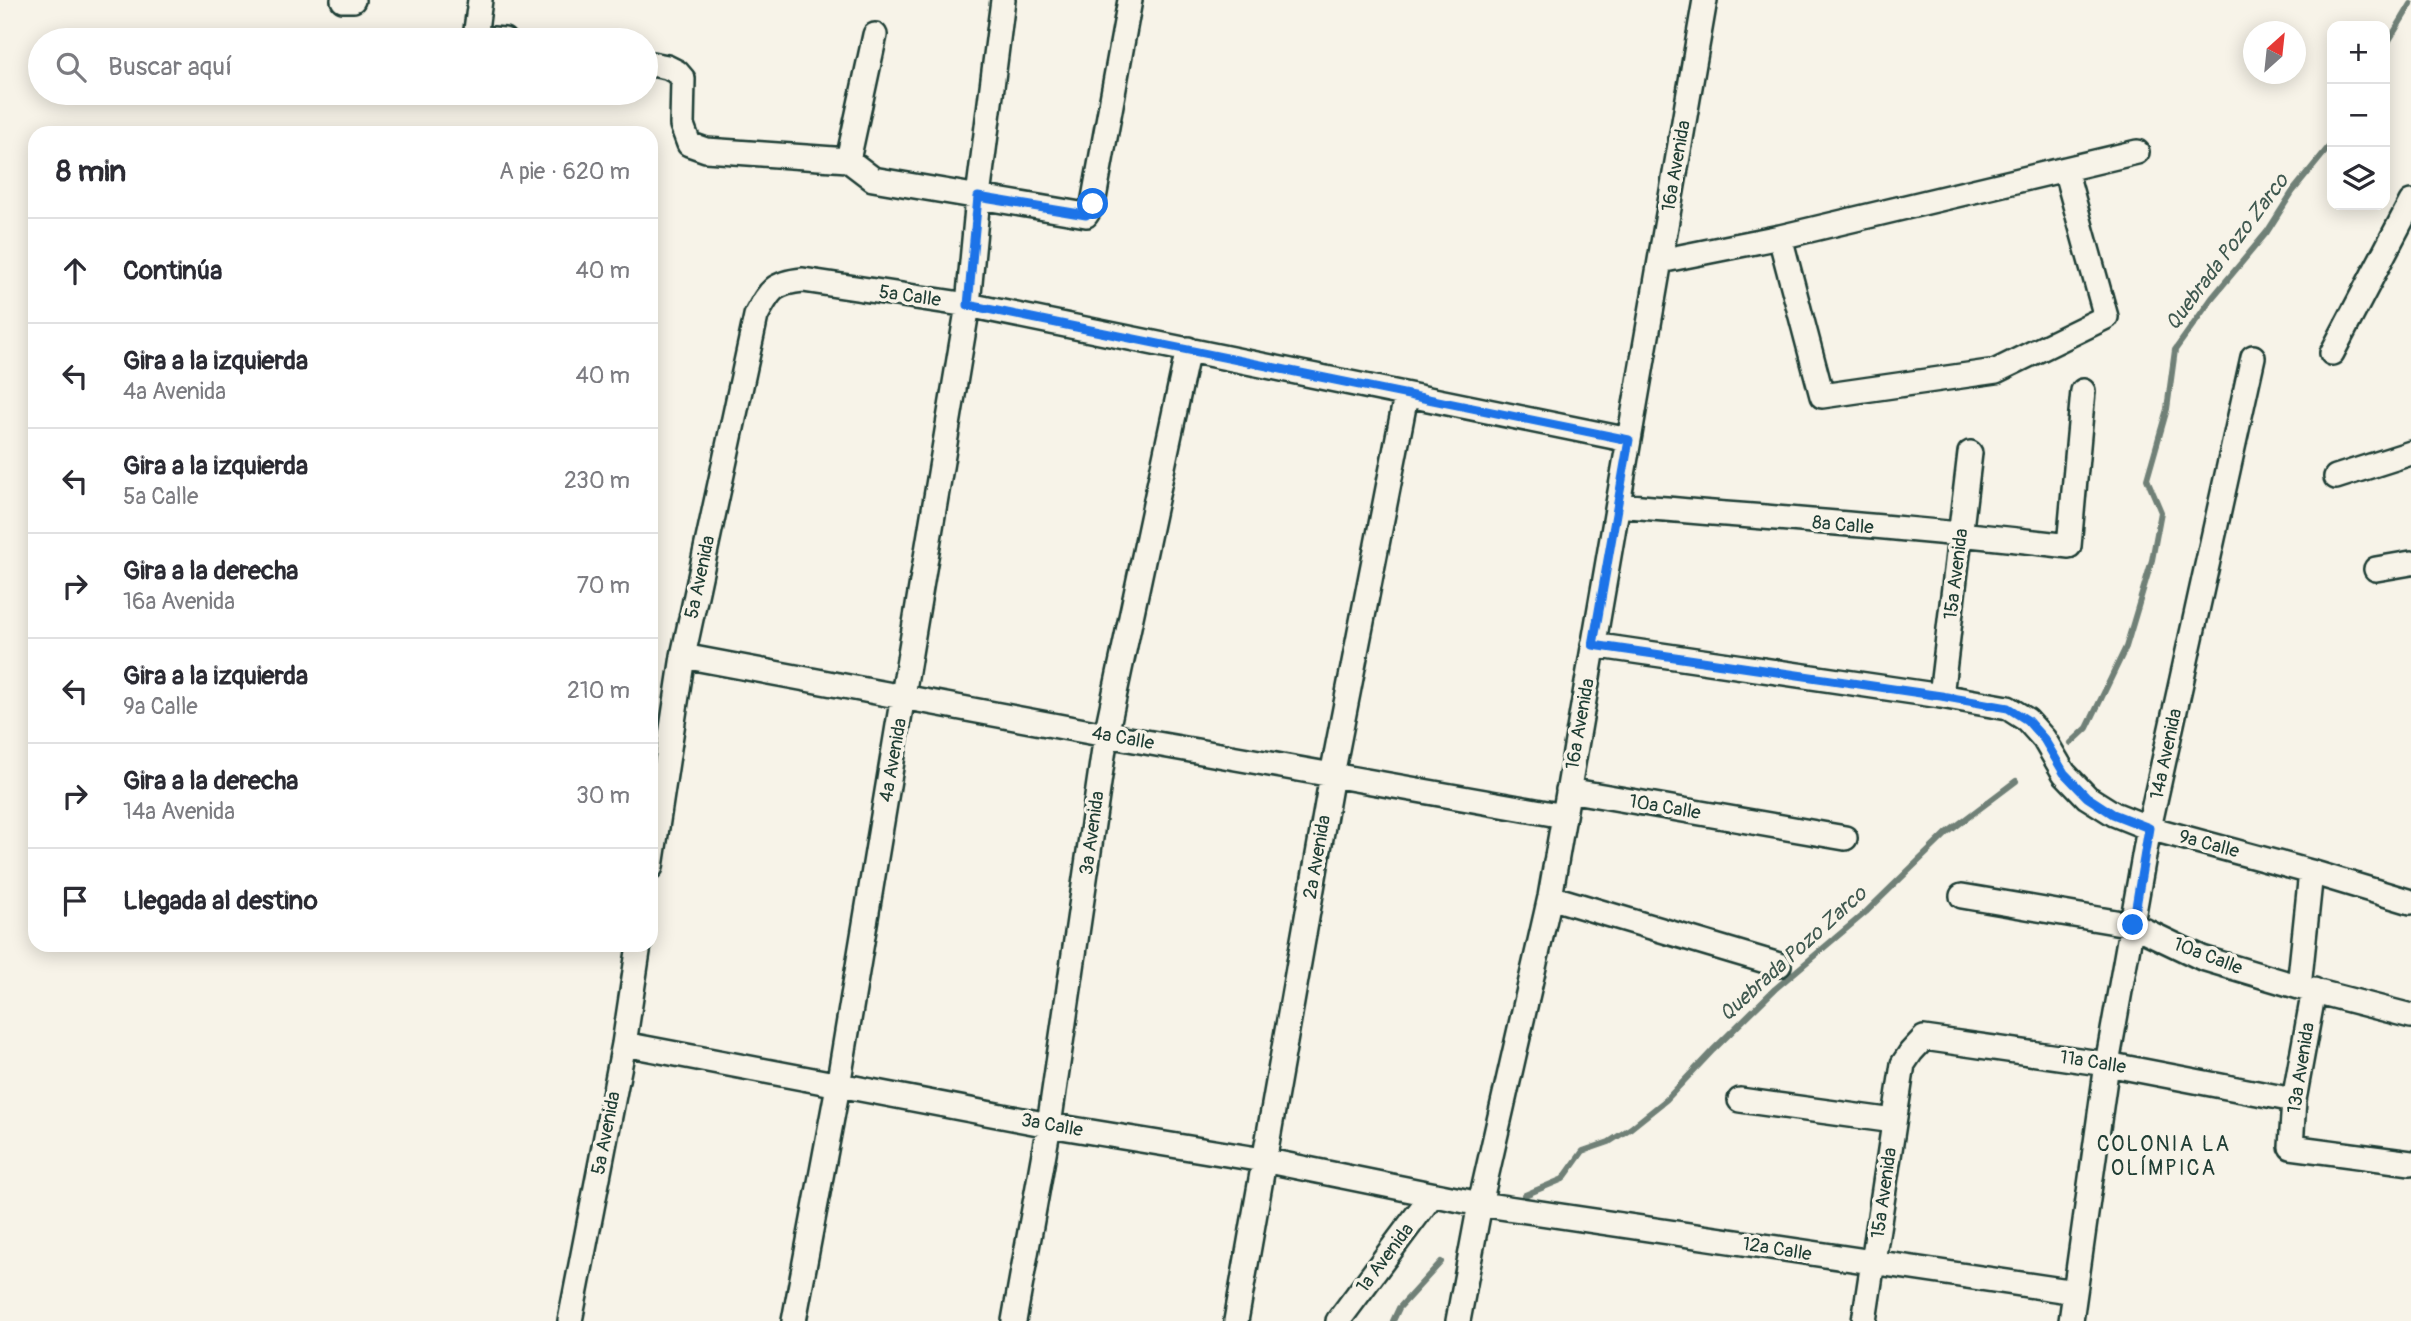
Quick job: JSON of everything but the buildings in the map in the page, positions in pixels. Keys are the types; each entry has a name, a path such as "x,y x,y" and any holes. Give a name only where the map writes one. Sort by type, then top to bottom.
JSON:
{"street":[{"path":"343,0 354,0"},
{"path":"476,28 480,0"},
{"name":"4a Avenida","path":"794,1321 838,1086 968,305 978,197 1003,0"},
{"path":"658,65 677,72 683,79 682,125 689,144 706,150 848,160 873,179 1086,215 1093,204 1130,0"},
{"name":"16a Avenida","path":"1458,1321 1480,1204 1550,897 1705,0"},
{"path":"848,160 876,35"},
{"path":"1660,261 1780,237 2137,152"},
{"path":"1780,237 1822,396 1996,371 2106,317 2065,169"},
{"path":"2332,353 2411,202"},
{"name":"5a Calle","path":"769,292 782,282 803,280 968,305 1629,440"},
{"name":"5a Avenida","path":"658,822 684,656 756,316 769,292"},
{"name":"3a Avenida","path":"1014,1321 1049,1125 1106,735 1188,349"},
{"name":"14a Avenida","path":"2071,1321 2107,1064 2149,828 2253,357"},
{"name":"8a Calle","path":"1618,505 1961,533 2069,546 2083,391"},
{"name":"2a Avenida","path":"1236,1321 1332,775 1406,396"},
{"name":"15a Avenida","path":"1941,696 1970,453"},
{"path":"2336,477 2411,453"},
{"path":"2376,569 2411,563"},
{"name":"9a Calle","path":"1593,645 2008,708 2027,720 2044,739 2064,773 2087,797 2113,814 2149,828 2411,902"},
{"name":"4a Calle","path":"684,656 1106,735 1564,816"},
{"name":"10a Calle","path":"1568,790 1845,838"},
{"name":"13a Avenida","path":"2311,872 2306,989 2291,1147 2411,1163"},
{"name":"10a Calle","path":"1962,896 2133,925 2202,958 2411,1016"},
{"path":"1550,897 1779,965"},
{"name":"5a Avenida","path":"570,1321 624,1044 638,952"},
{"name":"11a Calle","path":"1903,1065 1924,1038 2107,1064 2294,1100"},
{"name":"3a Calle","path":"624,1044 1049,1125 1263,1160 1480,1204"},
{"name":"15a Avenida","path":"1864,1321 1903,1065"},
{"path":"1740,1100 1894,1121"},
{"name":"1a Avenida","path":"1338,1321 1432,1195"},
{"name":"12a Calle","path":"1480,1204 2075,1292"}],"waterway":[{"name":"Quebrada Pozo Zarco","path":"2390,39 2411,4"},
{"name":"Quebrada Pozo Zarco","path":"2071,743 2087,728 2126,647 2152,560 2161,512 2147,479 2167,409 2175,350 2329,147"},
{"name":"Quebrada Pozo Zarco","path":"1525,1195 1563,1179 1583,1151 1609,1142 1666,1100 1775,989 1866,912 1947,833 2016,781"},
{"name":"Quebrada Pozo Zarco","path":"1393,1321 1399,1308 1441,1262"}],"district":[{"name":"COLONIA LA OLÍMPICA","path":"2164,1156"}],"route":[{"path":"1093,204 1086,215 978,197 968,305 1629,440 1593,645 2008,708 2027,720 2044,739 2064,773 2087,797 2113,814 2149,828 2133,925"}]}
